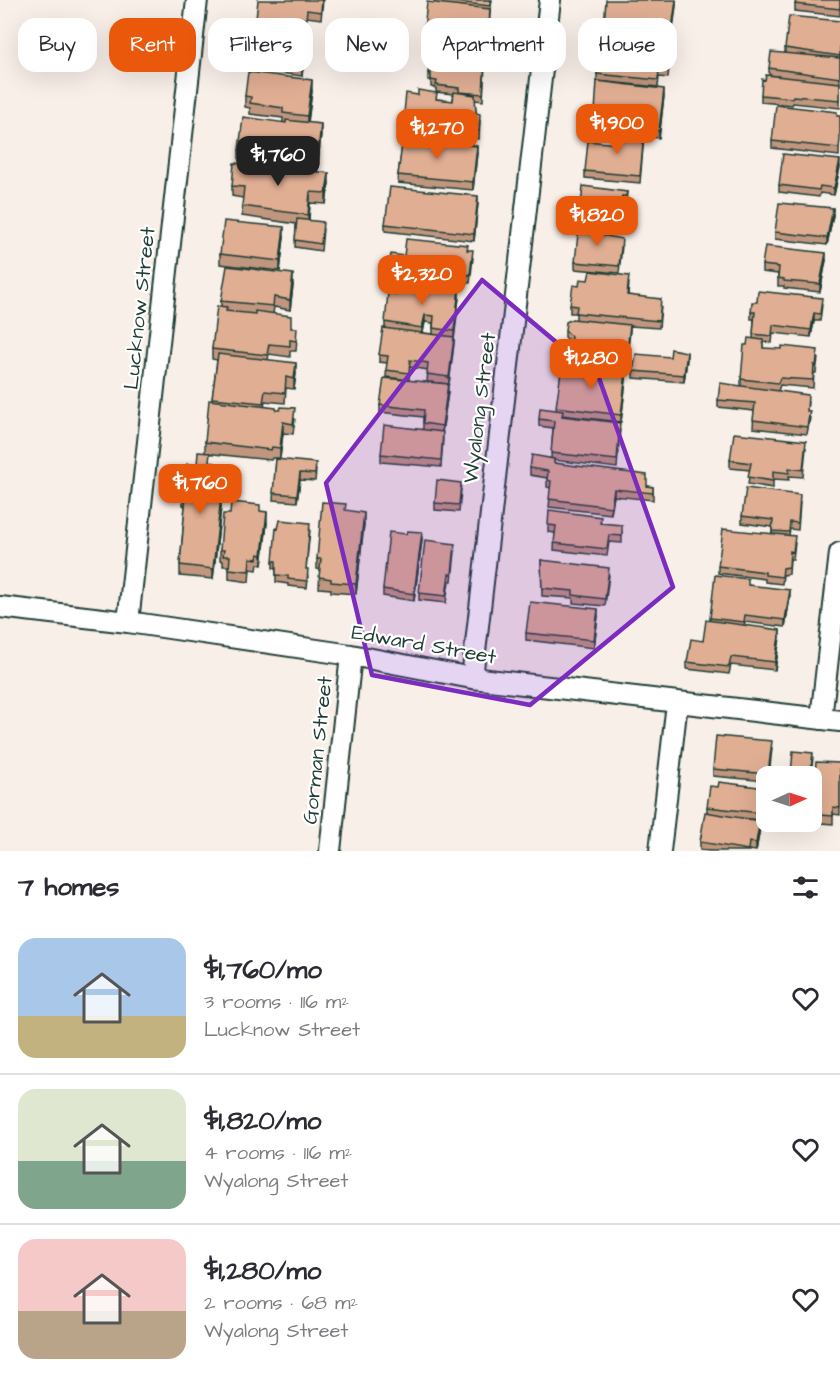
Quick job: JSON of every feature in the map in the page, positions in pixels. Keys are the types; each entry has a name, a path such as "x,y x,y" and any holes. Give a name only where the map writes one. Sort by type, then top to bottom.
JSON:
{"street":[{"name":"Lucknow Street","path":"128,622 197,0"},
{"name":"Wyalong Street","path":"472,678 550,0"},
{"path":"831,720 840,553"},
{"name":"Edward Street","path":"0,607 128,622 351,655 472,678 831,720"},
{"name":"Gorman Street","path":"330,851 351,655"},
{"path":"660,851 677,703"}],"highlighted area":[{"path":"482,280 599,378 673,587 530,705 372,675 326,483"}],"building":[{"path":"258,0 322,0 321,12 307,10 306,18 279,16 279,18 256,18"},
{"path":"440,0 491,0 490,6"},
{"path":"606,0 676,0 674,18 605,18"},
{"path":"796,0 840,0 840,9 795,4"},
{"path":"427,2 490,9 489,18 425,18"},
{"path":"789,16 840,21 840,56 785,48"},
{"path":"771,52 840,58 840,78 769,68"},
{"path":"248,72 312,80 307,116 283,113 283,108 250,103 251,97 245,96"},
{"path":"484,72 483,94 459,92 459,88 436,85 437,81 431,80 431,73 428,73"},
{"path":"597,72 659,72 658,80 597,74"},
{"path":"766,75 840,83 840,100 761,95 762,79 765,80"},
{"path":"597,81 664,89 659,131 632,127 632,117 616,115 615,128 598,127 599,112 595,112"},
{"path":"418,90 437,93 436,99 453,101 454,92 475,95 476,113 480,114 479,131 473,131 472,140 402,133 406,93 418,95"},
{"path":"776,105 837,112 837,116 840,116 839,148 772,141"},
{"path":"243,117 286,123 286,120 321,124 316,169 289,166 290,156 239,150"},
{"path":"618,132 644,134 640,176 585,171 588,141 617,144"},
{"path":"403,137 477,146 473,182 398,175"},
{"path":"783,154 840,160 834,188 820,186 819,190 779,185"},
{"path":"234,163 329,173 326,193 310,192 308,215 242,206 244,187 232,186"},
{"path":"583,186 627,192 626,196 622,196 618,219 580,216"},
{"path":"390,187 478,196 474,234 385,224"},
{"path":"779,203 833,208 827,238 775,232"},
{"path":"297,219 323,222 321,244 295,240"},
{"path":"224,221 284,227 280,261 220,254"},
{"path":"579,224 597,225 596,234 622,239 619,266 575,262"},
{"path":"406,239 468,245 467,250 473,250 470,275 463,275 463,279 388,270 391,254 404,256"},
{"path":"765,246 826,253 820,284 784,281 778,278 779,267 762,265"},
{"path":"227,266 293,274 290,300 274,297 273,306 221,301"},
{"path":"590,271 629,276 627,295 661,299 659,321 576,313 577,306 570,305 573,285 579,286 580,279 588,280"},
{"path":"396,281 459,289 454,331 433,328 434,316 425,315 422,328 385,322 388,293 395,294"},
{"path":"758,291 822,298 820,314 814,313 811,330 773,325 772,336 753,334 755,312 751,312 752,302 757,302"},
{"path":"217,306 227,307 226,311 255,314 255,311 291,316 291,328 297,328 296,341 290,340 290,346 269,344 267,355 212,349"},
{"path":"572,319 630,325 625,368 563,360 564,348 570,348 571,336 565,330 566,322"},
{"path":"383,328 454,337 449,377 427,374 428,363 410,360 409,373 386,370 388,356 379,355"},
{"path":"748,338 763,340 763,348 782,349 782,346 818,350 813,380 780,378 778,383 741,379 744,345 747,345"},
{"path":"671,349 687,352 684,375 633,371 636,354 670,357"},
{"path":"218,354 296,363 294,379 286,377 285,393 265,391 263,403 212,398"},
{"path":"562,365 626,373 621,415 556,407"},
{"path":"384,378 448,384 442,426 423,423 424,410 380,405"},
{"path":"720,383 808,395 807,411 810,411 807,427 753,420 755,403 718,400"},
{"path":"209,400 276,408 276,410 280,410 281,407 295,408 293,424 283,422 280,448 272,447 271,450 205,442"},
{"path":"540,408 563,411 562,416 620,423 617,460 551,453 554,421 539,419"},
{"path":"384,425 443,432 441,460 381,454"},
{"path":"734,433 806,441 803,470 789,468 789,473 773,471 773,481 748,477 751,463 730,460"},
{"path":"198,452 210,453 209,462 215,463 212,496 221,497 213,569 180,565 186,495 183,494 187,464 197,465"},
{"path":"532,455 554,459 554,463 647,475 647,486 653,487 653,493 614,489 611,507 549,499 551,481 547,480 548,471 530,468"},
{"path":"276,459 316,463 315,474 300,473 297,495 273,493"},
{"path":"437,480 461,483 459,505 435,503"},
{"path":"746,488 800,495 798,523 790,522 789,532 772,531 773,520 742,516"},
{"path":"231,502 260,505 260,511 267,512 262,555 258,554 257,559 250,558 249,571 229,569 230,556 223,556 224,550 220,550 223,514 230,514"},
{"path":"322,502 346,504 345,510 364,513 356,584 331,582 331,579 319,577 321,559 317,559"},
{"path":"549,510 601,517 600,523 622,525 622,536 609,535 607,549 554,543 556,526 548,525"},
{"path":"280,520 310,523 307,581 276,575 276,561 273,561 276,528 278,529"},
{"path":"723,529 795,536 793,552 790,551 789,567 783,568 782,577 765,575 765,572 718,566"},
{"path":"407,531 422,532 414,594 383,589 389,532 406,534"},
{"path":"425,540 455,544 452,574 449,574 446,596 419,593"},
{"path":"541,560 609,568 605,599 573,595 573,591 542,588"},
{"path":"715,575 748,579 748,585 790,590 785,620 745,615 744,622 710,618"},
{"path":"530,602 598,609 594,640 526,633"},
{"path":"706,620 780,630 775,662 731,657 729,667 687,662 691,639 703,641"},
{"path":"716,736 772,741 769,766 756,766 756,773 713,769"},
{"path":"793,751 813,753 811,766 792,766"},
{"path":"816,762 840,763 840,808 833,807 833,816 822,815 822,766 816,766"},
{"path":"719,782 756,787 756,812 707,807 710,786 718,787"},
{"path":"705,812 756,820 756,832 758,832 756,843 749,842 748,850 700,842"}]}
